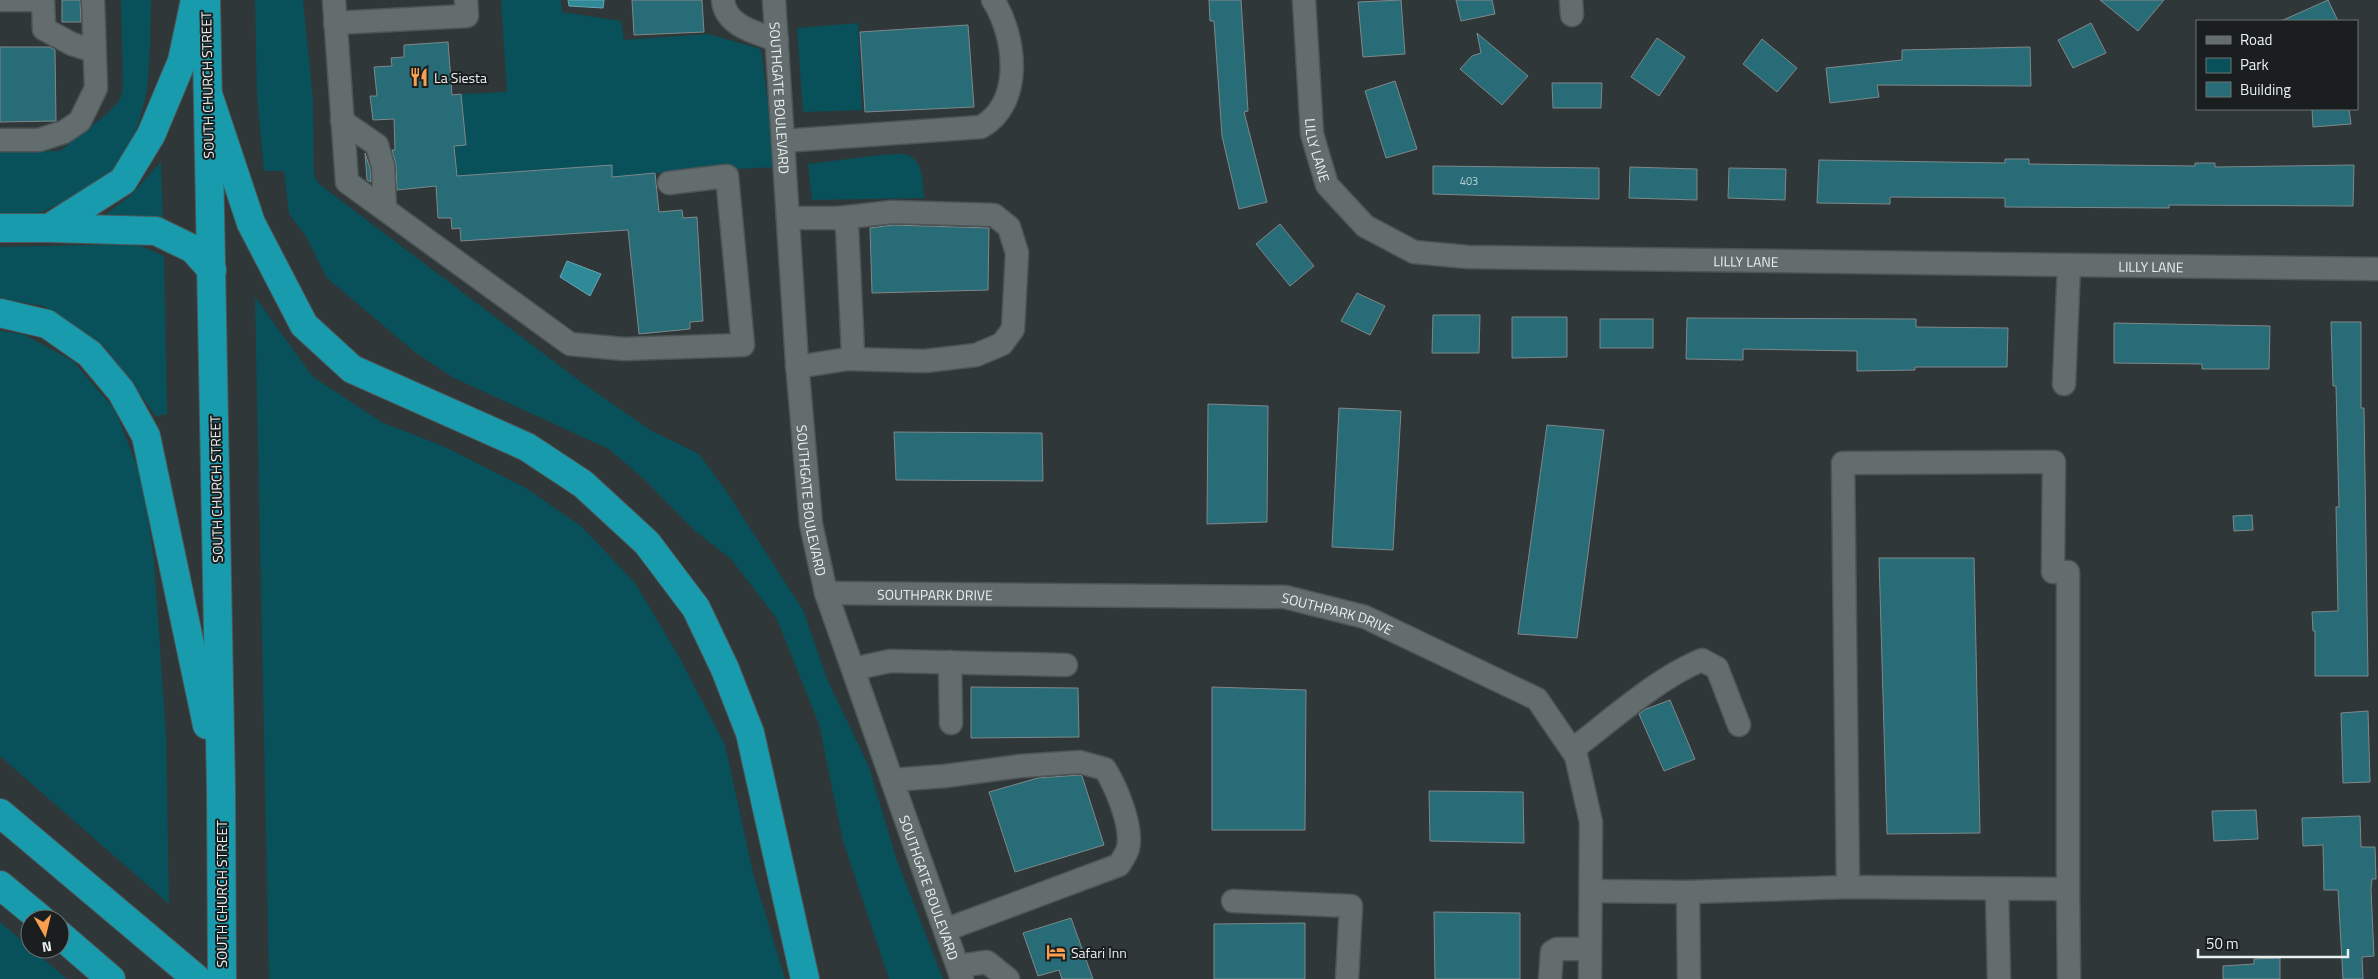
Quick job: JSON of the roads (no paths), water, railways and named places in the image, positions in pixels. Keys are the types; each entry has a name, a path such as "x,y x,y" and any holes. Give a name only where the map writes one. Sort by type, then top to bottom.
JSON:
{"highway":[{"path":"49,228 123,181 151,135 182,60 195,0"},
{"name":"SOUTH CHURCH STREET","path":"206,0 221,789 222,979"},
{"path":"208,94 251,223 304,325 352,369 527,447 583,484 647,543 696,608 725,669 750,733 805,979"},
{"path":"0,228 156,231 193,249 212,270"},
{"path":"0,313 47,324 90,354 120,391 146,436 221,789"},
{"path":"0,813 197,979"},
{"path":"0,885 28,909"},
{"path":"70,944 111,979"}],"street":[{"path":"0,0 43,0 44,29 72,44 94,50"},
{"path":"0,140 39,140 64,132 80,121 96,88 92,0"},
{"path":"334,0 347,182 570,344 624,349 743,345 727,176 669,183"},
{"path":"335,23 467,16 466,0"},
{"path":"723,0 737,25 777,40"},
{"name":"SOUTHGATE BOULEVARD","path":"778,0 777,40 797,367 811,524 826,594 960,973"},
{"path":"783,141 980,127 990,122 1005,103 1010,82 1010,51 1003,16 993,0"},
{"name":"LILLY LANE","path":"1304,0 1312,134 1327,185 1365,226 1414,252 1468,257 2378,269"},
{"path":"342,121 377,145 383,166 385,209"},
{"path":"788,218 840,218 892,212 994,215 1009,227 1017,253 1013,329 1002,344 976,355 925,361 847,359 797,367"},
{"path":"840,218 847,226 849,265 853,353 847,359"},
{"path":"2064,384 2069,265"},
{"path":"1848,887 1843,463 2054,462 2053,572 2068,572 2069,979"},
{"name":"SOUTHPARK DRIVE","path":"826,594 1285,597 1365,617 1537,699 1576,756 1591,822 1590,979"},
{"path":"853,668 890,660 1066,665"},
{"path":"1572,750 1662,682 1685,667 1702,660 1717,668 1739,725"},
{"path":"950,662 951,723"},
{"path":"892,780 1020,766 1080,762 1104,769 1116,786 1126,822 1128,847 1119,866 945,930"},
{"path":"1591,891 1688,892 1848,887 1997,890 2068,889"},
{"path":"1997,890 1999,979"},
{"path":"1688,892 1689,979"},
{"path":"1233,901 1350,906 1346,979"},
{"path":"1550,979 1552,952 1557,949 1590,949"},
{"path":"960,973 987,962 1008,979"}],"place":[{"name":"La Siesta","path":"419,77"},
{"name":"Safari Inn","path":"1056,952"}]}
